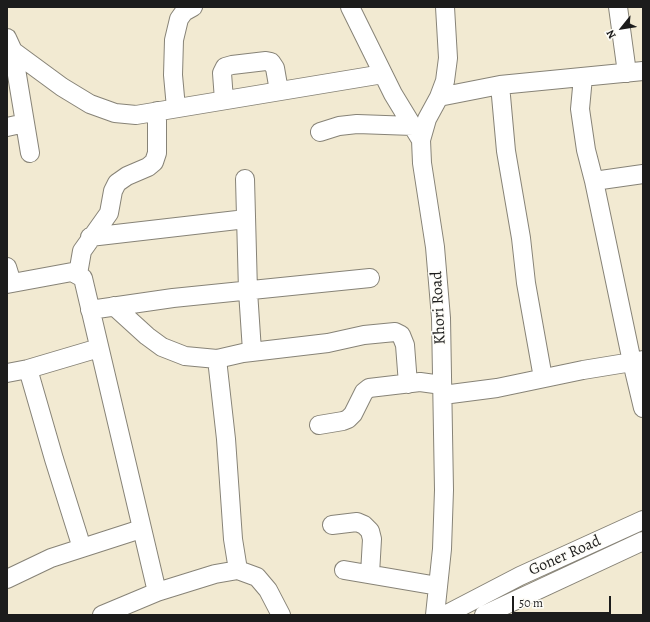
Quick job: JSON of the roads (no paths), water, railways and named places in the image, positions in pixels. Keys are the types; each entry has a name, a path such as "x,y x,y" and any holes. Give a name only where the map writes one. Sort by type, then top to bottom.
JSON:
{"street":[{"path":"176,108 173,75 174,40 179,19 184,12 193,7"},
{"path":"350,7 383,74 417,133"},
{"name":"Khori Road","path":"435,615 444,490 441,318 435,247 417,133 427,119 439,97 445,81 448,58 445,7"},
{"path":"439,97 500,85 635,72 618,7"},
{"path":"10,44 62,86 90,104 115,113 136,115 383,74"},
{"path":"10,44 30,153"},
{"path":"224,100 222,73 225,67 232,65 266,61 271,62 275,68 279,91"},
{"path":"582,77 580,109 586,150 638,361 643,408"},
{"path":"500,85 506,151 521,238 526,283 543,378"},
{"path":"78,274 82,251 90,237 109,212 113,191 117,183 126,176 148,167 154,162 157,153 157,111"},
{"path":"7,127 25,123"},
{"path":"320,132 340,126 357,124 417,133"},
{"path":"594,181 643,174"},
{"path":"246,179 248,291 252,351"},
{"path":"90,237 246,219"},
{"path":"8,278 72,272 83,278 157,592"},
{"path":"90,310 114,306 370,278"},
{"path":"114,306 147,336 162,347 184,356 217,359 252,351 328,343 370,334 395,332 401,335 405,345 408,384"},
{"path":"7,373 28,369 99,348"},
{"path":"217,359 226,439 233,539 238,570"},
{"path":"319,425 348,419 353,414 364,392 369,388 376,386 420,382 442,390 497,388 638,361"},
{"path":"28,369 82,548"},
{"name":"Goner Road","path":"445,615 520,576 643,520"},
{"path":"332,525 357,522 364,525 370,531 372,539 370,574"},
{"path":"7,579 51,558 141,528"},
{"name":"Goner Road","path":"484,615 528,593 643,541"},
{"path":"102,615 157,592 215,574 238,570 257,577 268,590 281,615"},
{"path":"344,570 438,586"}]}
